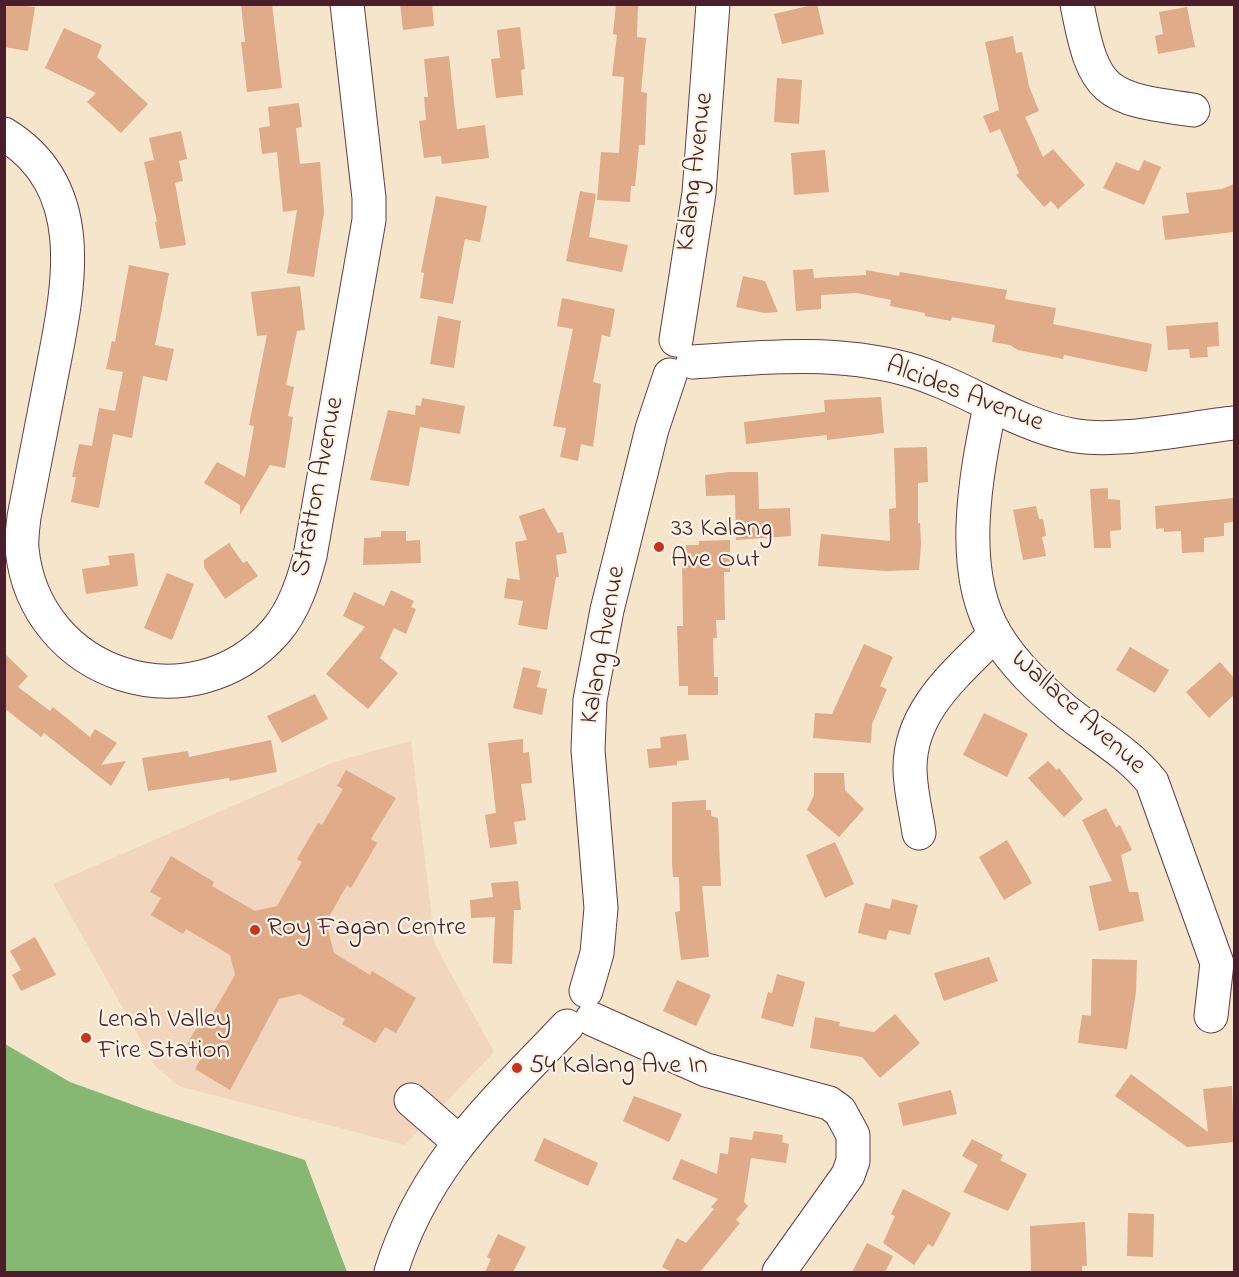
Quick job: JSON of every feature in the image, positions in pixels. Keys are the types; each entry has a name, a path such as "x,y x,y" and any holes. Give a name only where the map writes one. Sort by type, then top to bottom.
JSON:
{"street":[{"name":"Stratton Avenue","path":"4,134 23,146 41,167 64,218 69,244 69,274 62,320 18,479 24,517 22,548 28,575 51,622 65,639 94,662 110,671 136,680 164,683 216,674 238,663 278,629 303,581 310,556 366,242 369,198 347,4"},
{"name":"Kalang Avenue","path":"391,1272 410,1219 441,1165 459,1142 582,1012 597,953 601,908 588,750 590,700 607,610 652,429 680,359 699,193 714,4"},
{"path":"1077,4 1093,69 1104,83 1120,95 1143,103 1193,110"},
{"name":"Alcides Avenue","path":"680,359 793,357 861,360 906,369 943,382 1031,424 1072,435 1095,438 1234,423"},
{"name":"Wallace Avenue","path":"990,406 978,463 974,542 976,575 984,607 995,634 1018,666 1041,689 1141,768 1152,782 1217,963 1211,1016"},
{"path":"919,833 910,769 916,729 940,690 995,634"},
{"path":"582,1012 706,1070 816,1097 840,1111 853,1135 853,1161 848,1175 779,1272"},
{"path":"411,1101 459,1142"}],"shaded area":[{"path":"411,741 435,945 494,1052 405,1145 179,1086 156,1067 53,884 334,762"}],"green space":[{"path":"5,1044 70,1082 147,1110 305,1160 347,1272 5,1272"}],"building":[{"path":"4,4 35,7 28,51 4,47"},
{"path":"241,4 272,4 282,88 247,92 241,42 245,42"},
{"path":"400,4 432,4 434,26 403,30"},
{"path":"616,4 638,4 637,37 646,38 641,92 647,93 645,145 639,145 635,186 631,186 630,202 597,200 601,152 619,153 624,77 612,76 617,35 613,34"},
{"path":"817,4 824,34 782,44 774,14"},
{"path":"1187,7 1195,47 1158,54 1155,36 1163,34 1159,12"},
{"path":"520,27 525,69 521,70 523,95 496,98 491,59 500,58 497,30"},
{"path":"64,28 102,45 97,57 148,104 121,133 87,102 96,93 45,68"},
{"path":"1013,36 1016,53 1022,52 1029,86 1039,111 1025,117 1043,157 1053,149 1085,185 1058,209 1051,201 1044,207 1016,175 1019,173 1000,129 990,133 983,116 999,110 985,42"},
{"path":"449,56 457,129 485,125 489,158 442,164 441,156 424,158 419,121 426,120 424,97 428,97 424,59"},
{"path":"777,78 802,80 799,124 774,122"},
{"path":"299,103 302,127 296,128 300,164 320,162 324,212 314,277 287,273 297,210 283,212 277,152 262,154 259,128 270,126 268,107"},
{"path":"181,131 187,159 179,161 183,181 175,183 186,245 160,249 155,222 157,222 144,162 154,160 149,138"},
{"path":"825,150 829,192 794,195 791,153"},
{"path":"1144,160 1161,167 1144,205 1103,188 1116,162 1139,171"},
{"path":"1234,184 1234,232 1165,240 1162,216 1189,213 1186,193 1222,189"},
{"path":"580,191 596,194 589,237 628,245 622,272 566,261"},
{"path":"436,196 487,206 480,242 465,239 453,304 420,298 424,273 421,272"},
{"path":"129,265 169,273 155,345 174,349 167,381 143,376 132,438 113,434 99,508 71,502 76,477 72,477 79,444 92,446 99,408 115,411 123,372 106,369 112,341 115,342"},
{"path":"813,269 814,278 866,275 866,270 899,276 900,272 1007,290 1005,299 1056,308 1053,324 1152,344 1147,372 1064,355 1063,359 1018,350 1010,345 992,342 995,325 952,317 951,321 925,316 925,313 890,306 891,300 857,293 821,295 821,309 796,311 793,270"},
{"path":"743,276 765,281 778,312 764,313 736,307"},
{"path":"300,286 305,330 297,331 286,385 294,387 288,416 293,417 285,468 270,465 240,515 240,505 204,483 217,462 245,477 254,426 249,425 267,335 257,336 251,292"},
{"path":"562,298 615,309 610,337 602,335 593,382 601,384 593,447 581,444 578,461 560,457 566,428 553,426 573,329 557,326"},
{"path":"438,316 461,321 454,368 430,364"},
{"path":"1218,322 1219,346 1207,347 1208,357 1190,358 1189,349 1168,350 1166,326"},
{"path":"881,397 884,433 827,440 827,435 746,444 744,422 825,412 824,400"},
{"path":"422,398 465,406 460,434 420,427 409,486 370,480 388,410 415,415 416,405 421,406"},
{"path":"927,447 928,482 918,483 918,523 920,523 921,544 919,570 885,571 818,566 821,534 890,541 889,509 896,508 894,448"},
{"path":"758,472 759,509 790,508 791,536 736,540 735,495 706,496 705,475"},
{"path":"1108,488 1108,499 1120,500 1121,530 1110,531 1111,548 1094,548 1090,489"},
{"path":"1234,498 1234,522 1224,523 1224,536 1204,538 1204,552 1182,553 1181,531 1164,532 1164,528 1156,529 1155,506"},
{"path":"1036,506 1039,519 1043,519 1046,536 1042,537 1046,556 1023,560 1013,510"},
{"path":"544,508 558,533 563,532 567,553 556,555 559,577 556,577 547,630 518,625 523,601 504,598 507,578 520,580 515,542 527,540 519,516"},
{"path":"381,531 406,531 406,541 420,540 421,563 363,565 364,538 381,537"},
{"path":"730,540 730,572 724,572 725,620 716,620 717,638 713,638 714,677 718,677 718,695 688,695 688,686 679,686 677,626 683,626 682,560 686,560 686,545 699,545 699,541"},
{"path":"229,543 243,563 247,561 258,576 225,599 204,567 204,560"},
{"path":"134,553 138,586 86,594 82,569 110,565 108,556"},
{"path":"167,573 194,584 172,640 144,628"},
{"path":"391,590 414,601 411,607 416,609 406,634 394,628 380,658 398,673 368,709 326,674 365,627 343,616 354,592 384,606"},
{"path":"864,644 893,657 880,686 887,689 872,724 871,743 813,738 815,713 832,714"},
{"path":"1130,647 1169,670 1155,693 1116,670"},
{"path":"4,653 28,676 18,687 50,711 53,707 90,737 95,729 117,743 101,765 126,761 111,786 44,733 41,737 4,708"},
{"path":"1220,662 1234,678 1234,695 1209,718 1186,692"},
{"path":"523,667 541,671 537,687 547,689 542,715 513,708"},
{"path":"315,694 328,719 282,743 267,716"},
{"path":"984,713 1028,734 1007,777 963,755"},
{"path":"686,734 689,760 677,761 677,765 649,768 647,749 661,748 660,737"},
{"path":"523,739 523,753 529,752 532,783 521,784 526,820 514,822 517,844 490,848 485,815 496,813 488,743"},
{"path":"271,740 277,772 230,781 229,778 148,791 142,758 188,751 189,757"},
{"path":"1048,761 1057,770 1059,768 1083,799 1064,817 1028,778"},
{"name":"Roy Fagan Centre","path":"346,770 396,798 371,839 377,843 351,888 347,885 326,922 334,953 370,975 372,971 416,998 396,1033 385,1027 375,1043 342,1024 345,1019 300,994 279,999 230,1090 195,1069 201,1058 185,1048 204,1015 210,1018 235,975 230,955 186,929 183,934 151,915 161,898 150,892 171,856 214,882 212,886 255,911 277,906 302,862 297,859 318,823 322,825 343,789 337,786"},
{"path":"814,773 844,773 845,790 864,809 839,837 807,810 814,795"},
{"path":"706,800 706,810 711,810 711,816 718,818 721,886 702,886 709,957 681,960 675,912 680,911 679,877 673,877 672,864 672,802"},
{"path":"1106,808 1116,827 1120,825 1132,850 1121,855 1129,892 1138,892 1144,921 1099,931 1089,886 1112,881 1082,820"},
{"path":"1007,840 1032,883 1004,900 979,857"},
{"path":"835,842 854,884 825,898 806,855"},
{"path":"518,881 521,910 514,910 512,964 493,963 495,917 471,918 470,900 493,897 491,883"},
{"path":"892,899 918,905 910,935 889,930 886,940 858,933 865,903 890,909"},
{"path":"35,937 56,975 21,991 12,975 21,970 10,951"},
{"path":"989,957 998,981 944,1001 934,973"},
{"path":"1092,959 1137,960 1136,992 1127,1049 1078,1043 1082,1015 1091,1016"},
{"path":"777,974 805,982 793,1027 761,1018 768,992 772,993"},
{"path":"677,980 711,995 696,1026 663,1011"},
{"path":"895,1014 920,1043 880,1078 862,1057 810,1048 815,1017 840,1022 839,1026 874,1032"},
{"path":"1131,1074 1208,1132 1203,1089 1232,1086 1234,1142 1187,1147 1115,1096"},
{"path":"951,1090 957,1114 903,1126 898,1103"},
{"path":"634,1096 682,1114 669,1142 623,1121"},
{"path":"754,1131 783,1135 782,1142 789,1144 786,1163 751,1158 744,1202 748,1206 736,1220 740,1223 700,1272 672,1272 662,1267 677,1238 686,1243 714,1209 711,1207 718,1199 672,1179 681,1159 717,1174 720,1153 728,1154 730,1137 752,1140"},
{"path":"544,1138 598,1163 588,1186 534,1161"},
{"path":"972,1139 1003,1155 1000,1160 1027,1174 1008,1211 963,1192 978,1165 962,1156"},
{"path":"903,1189 951,1213 933,1247 928,1244 914,1265 883,1243 895,1216 891,1214"},
{"path":"1128,1213 1154,1214 1153,1257 1127,1256"},
{"path":"1085,1222 1087,1266 1082,1266 1082,1272 1031,1272 1030,1226"},
{"path":"498,1234 526,1247 513,1272 485,1272 491,1259 487,1257"},
{"path":"867,1243 893,1256 885,1272 852,1272"}],"place":[{"name":"33 Kalang Ave Out","path":"659,547"},
{"name":"Roy Fagan Centre","path":"255,930"},
{"name":"Lenah Valley Fire Station","path":"86,1038"},
{"name":"54 Kalang Ave In","path":"517,1068"}]}
